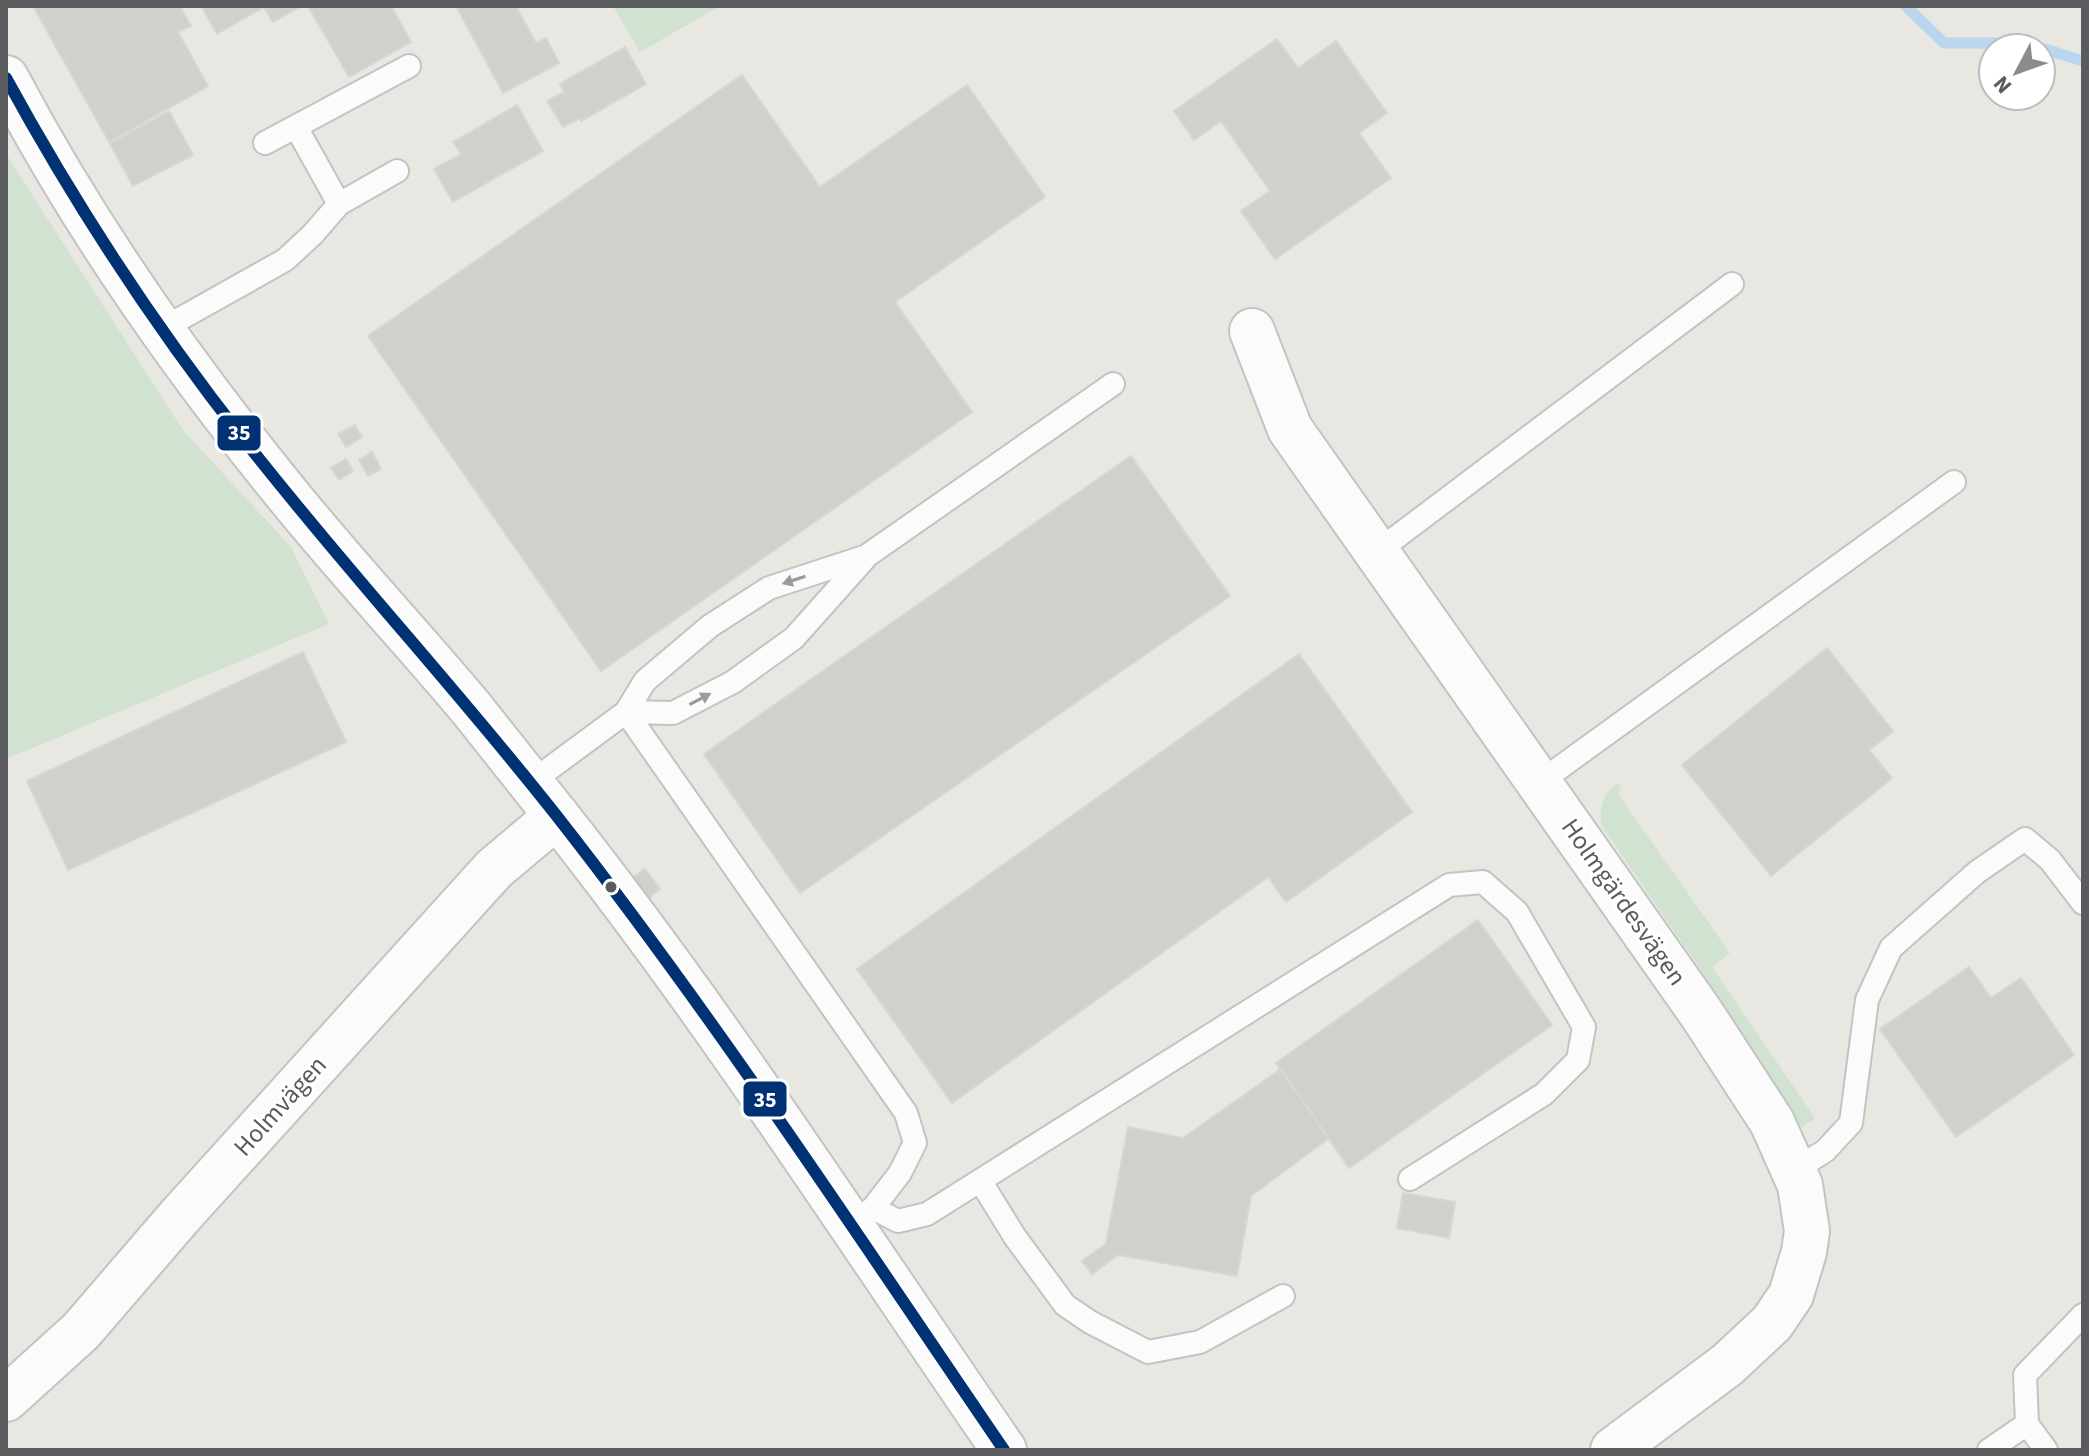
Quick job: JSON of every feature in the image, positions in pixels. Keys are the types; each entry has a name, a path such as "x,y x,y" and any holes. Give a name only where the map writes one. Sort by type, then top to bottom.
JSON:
{"street":[{"path":"6,78 87,218 197,380 283,490 471,708 557,816 862,1216 1004,1450"},
{"name":"Holmgärdesvägen","path":"1252,331 1290,429 1748,1082 1772,1122 1800,1185 1807,1231 1804,1252 1791,1295 1772,1323 1752,1344 1613,1450"},
{"name":"Holmvägen","path":"6,1399 81,1331 180,1216 494,869 557,816"}],"lane":[{"path":"265,143 409,66"},
{"path":"296,127 339,204"},
{"path":"162,329 285,260 339,204 397,171"},
{"path":"1378,551 1732,284"},
{"path":"626,712 673,713 733,682 794,638 868,555 1113,384"},
{"path":"1540,782 1954,482"},
{"path":"530,783 626,712 645,681 722,618 769,588 868,555"},
{"path":"626,712 906,1113 915,1143 900,1173 862,1216"},
{"path":"1794,1170 1825,1151 1851,1123 1867,1000 1891,948 1977,872 2025,839 2050,860 2083,903"},
{"path":"862,1216 898,1221 927,1214 1449,885 1483,882 1517,912 1584,1027 1578,1060 1544,1094 1410,1179"},
{"path":"981,1182 1015,1237 1065,1305 1090,1322 1148,1352 1200,1342 1283,1296"},
{"path":"2046,1450 2027,1424 2025,1375 2083,1315"},
{"path":"1989,1450 2027,1424"}],"green space":[{"path":"613,6 720,6 640,52"},
{"path":"6,154 183,430 291,547 329,624 6,759"},
{"path":"1616,784 1621,785 1618,794 1730,953 1712,967 1815,1118 1802,1128 1700,969 1602,826 1603,803"}],"building":[{"path":"33,6 180,6 191,26 178,32 208,86 109,142"},
{"path":"201,6 301,6 273,22 264,7 217,34"},
{"path":"308,6 391,6 411,42 349,77"},
{"path":"456,6 516,6 536,43 546,38 559,63 503,93"},
{"path":"1277,39 1298,68 1336,41 1387,113 1359,133 1391,178 1275,259 1241,211 1270,191 1221,121 1194,140 1174,111"},
{"path":"625,47 646,84 581,121 580,118 563,127 547,101 564,92 560,84"},
{"path":"742,75 820,187 967,85 1045,197 895,302 972,412 601,671 368,336"},
{"path":"517,105 543,151 453,202 434,169 461,154 453,142"},
{"path":"169,111 193,155 133,186 110,144"},
{"path":"355,425 362,437 346,447 338,434"},
{"path":"372,452 381,469 368,476 359,460"},
{"path":"1131,456 1230,596 800,893 704,754"},
{"path":"346,459 353,471 339,480 331,468"},
{"path":"1827,648 1893,731 1869,750 1892,778 1771,876 1682,765"},
{"path":"303,652 346,742 68,870 27,781"},
{"path":"1299,654 1412,812 1286,902 1268,877 952,1103 857,969"},
{"path":"645,869 660,889 646,900 631,879"},
{"path":"1478,920 1552,1025 1349,1168 1276,1063"},
{"path":"1969,967 1991,998 2021,978 2074,1055 1956,1137 1880,1029"},
{"path":"1281,1069 1329,1138 1251,1196 1237,1276 1118,1255 1092,1274 1082,1261 1106,1244 1128,1127 1183,1138"},
{"path":"1403,1193 1455,1202 1449,1238 1397,1228"}],"waterway":[{"path":"1906,6 1944,43 2026,43 2083,61"}],"transit line":[{"name":"35","path":"6,78 89,219 148,310 212,398 283,489 518,768 615,892 785,1129 1004,1450"}]}
